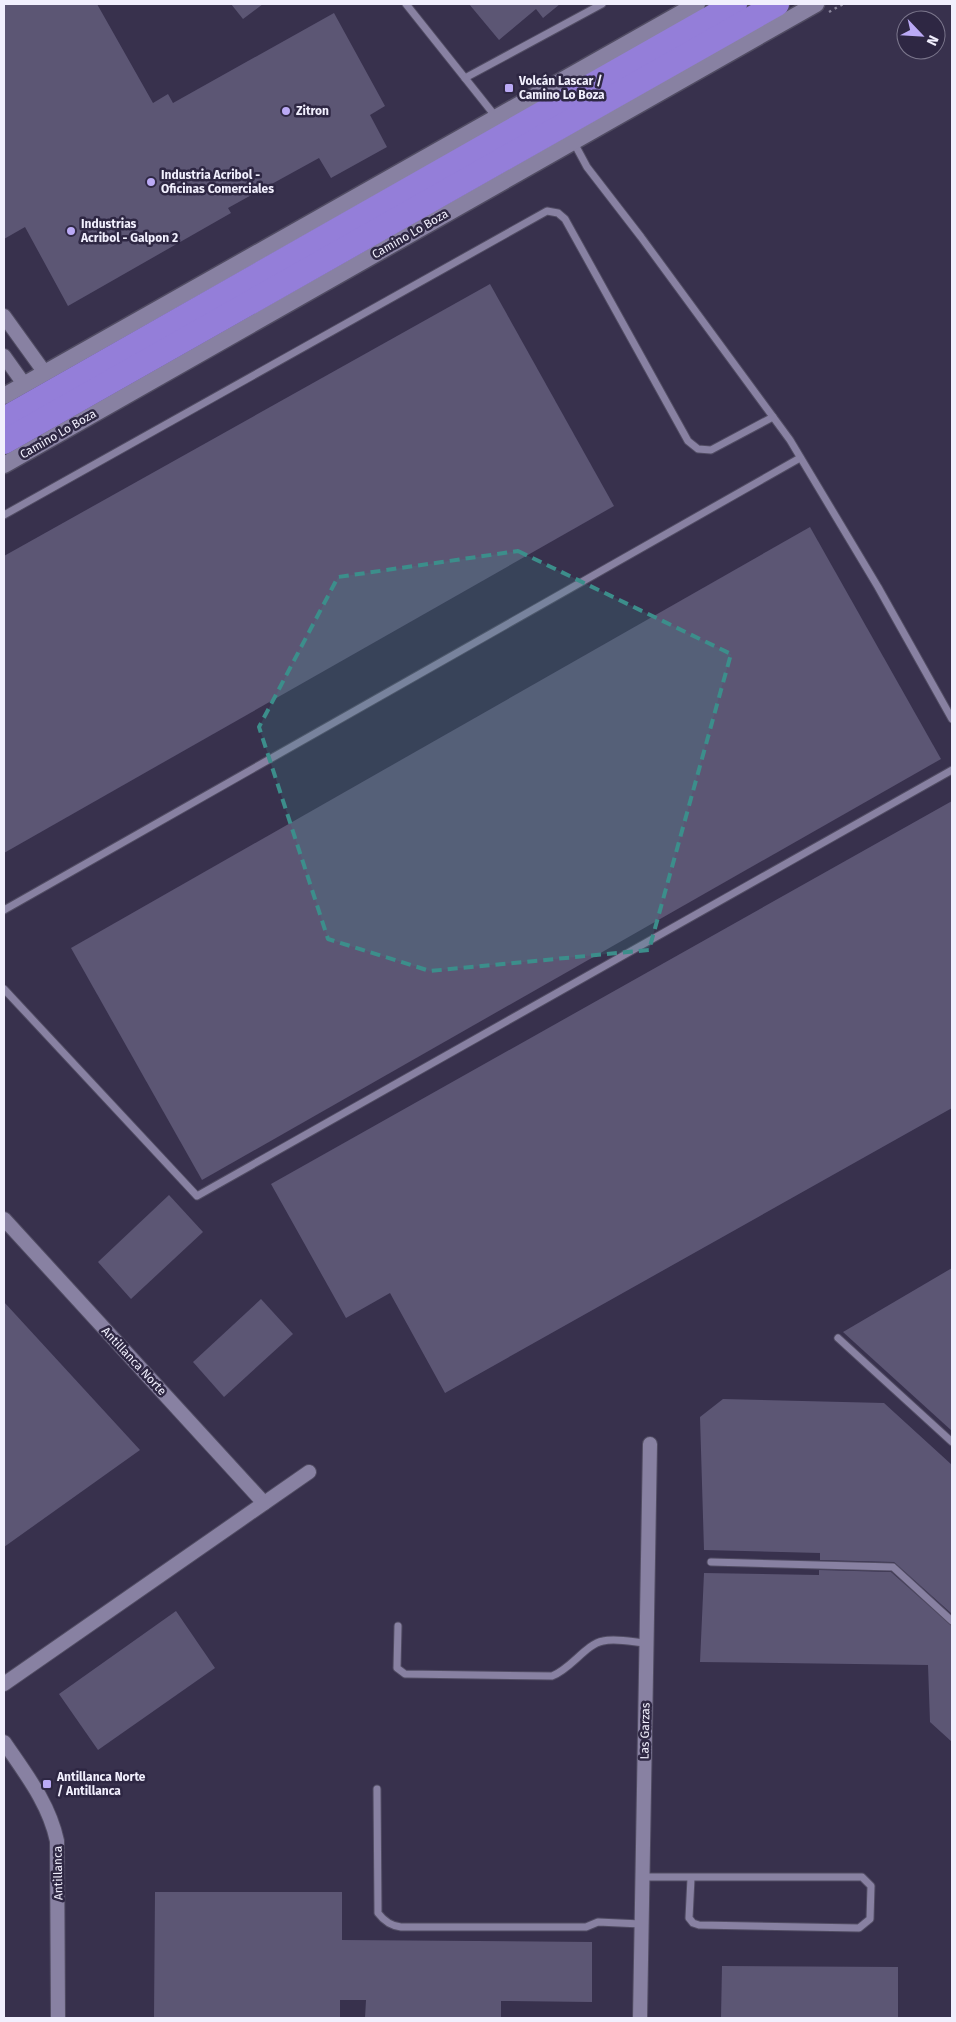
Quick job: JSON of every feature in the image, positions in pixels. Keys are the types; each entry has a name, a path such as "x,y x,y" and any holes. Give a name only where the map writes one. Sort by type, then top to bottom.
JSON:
{"highway":[{"path":"4,419 735,4"},
{"path":"4,442 777,4"}],"street":[{"path":"4,396 697,4"},
{"name":"Camino Lo Boza","path":"4,465 816,4"},
{"path":"4,316 45,373"},
{"path":"4,356 24,384"},
{"name":"Antillanca Norte","path":"4,1219 264,1503"},
{"name":"Las Garzas","path":"640,2018 650,1444"},
{"path":"4,1684 309,1472"},
{"name":"Antillanca","path":"4,1742 49,1812 57,1841 58,2018"}],"lane":[{"path":"406,4 496,117"},
{"path":"465,78 602,4"},
{"path":"573,141 587,167 641,236 800,458 878,587 952,719"},
{"path":"4,515 547,211 558,213 565,220 692,446 711,450 773,418"},
{"path":"4,910 800,458"},
{"path":"4,989 197,1196 952,770"},
{"path":"838,1338 952,1442"},
{"path":"711,1562 893,1567 952,1621"},
{"path":"398,1626 397,1668 405,1674 552,1676 561,1673 590,1648 602,1641 646,1643"},
{"path":"377,1789 378,1912 382,1919 389,1924 401,1928 586,1927 598,1922 642,1924"},
{"path":"642,1877 862,1877 871,1886 870,1919 859,1928 699,1925 693,1923 688,1918 691,1878"}],"highlighted area":[{"path":"518,551 731,654 649,950 430,971 328,939 259,727 338,577"}],"building":[{"path":"4,4 97,4 153,103 168,94 173,103 334,13 385,106 370,115 387,147 331,178 319,158 228,208 231,213 68,306 25,227 4,239"},
{"path":"231,4 263,4 243,19"},
{"path":"469,4 560,4 543,18 536,9 499,40"},
{"path":"490,284 614,506 4,853 4,556"},
{"path":"810,527 941,759 202,1180 71,948"},
{"path":"952,801 952,1108 445,1393 390,1293 346,1318 271,1184"},
{"path":"169,1195 203,1232 131,1299 98,1262"},
{"path":"952,1268 952,1431 843,1332"},
{"path":"261,1299 293,1334 224,1397 193,1362"},
{"path":"4,1302 140,1450 4,1547"},
{"path":"723,1399 884,1403 952,1465 952,1614 894,1562 820,1560 820,1553 704,1550 700,1417"},
{"path":"819,1570 891,1572 952,1626 952,1742 930,1722 928,1665 700,1662 704,1573 819,1575"},
{"path":"176,1611 215,1668 98,1750 59,1694"},
{"path":"155,1892 342,1892 342,1940 592,1942 592,2002 501,2001 501,2018 365,2018 366,2000 340,2000 340,2018 154,2018"},
{"path":"722,1966 898,1967 898,2018 721,2018"}],"place":[{"name":"Volcán Lascar / Camino Lo Boza","path":"509,88"},
{"name":"Zitron","path":"286,111"},
{"name":"Industria Acribol - Oficinas Comerciales","path":"151,182"},
{"name":"Industrias Acribol - Galpon 2","path":"71,231"},
{"name":"Antillanca Norte / Antillanca","path":"47,1784"}]}
